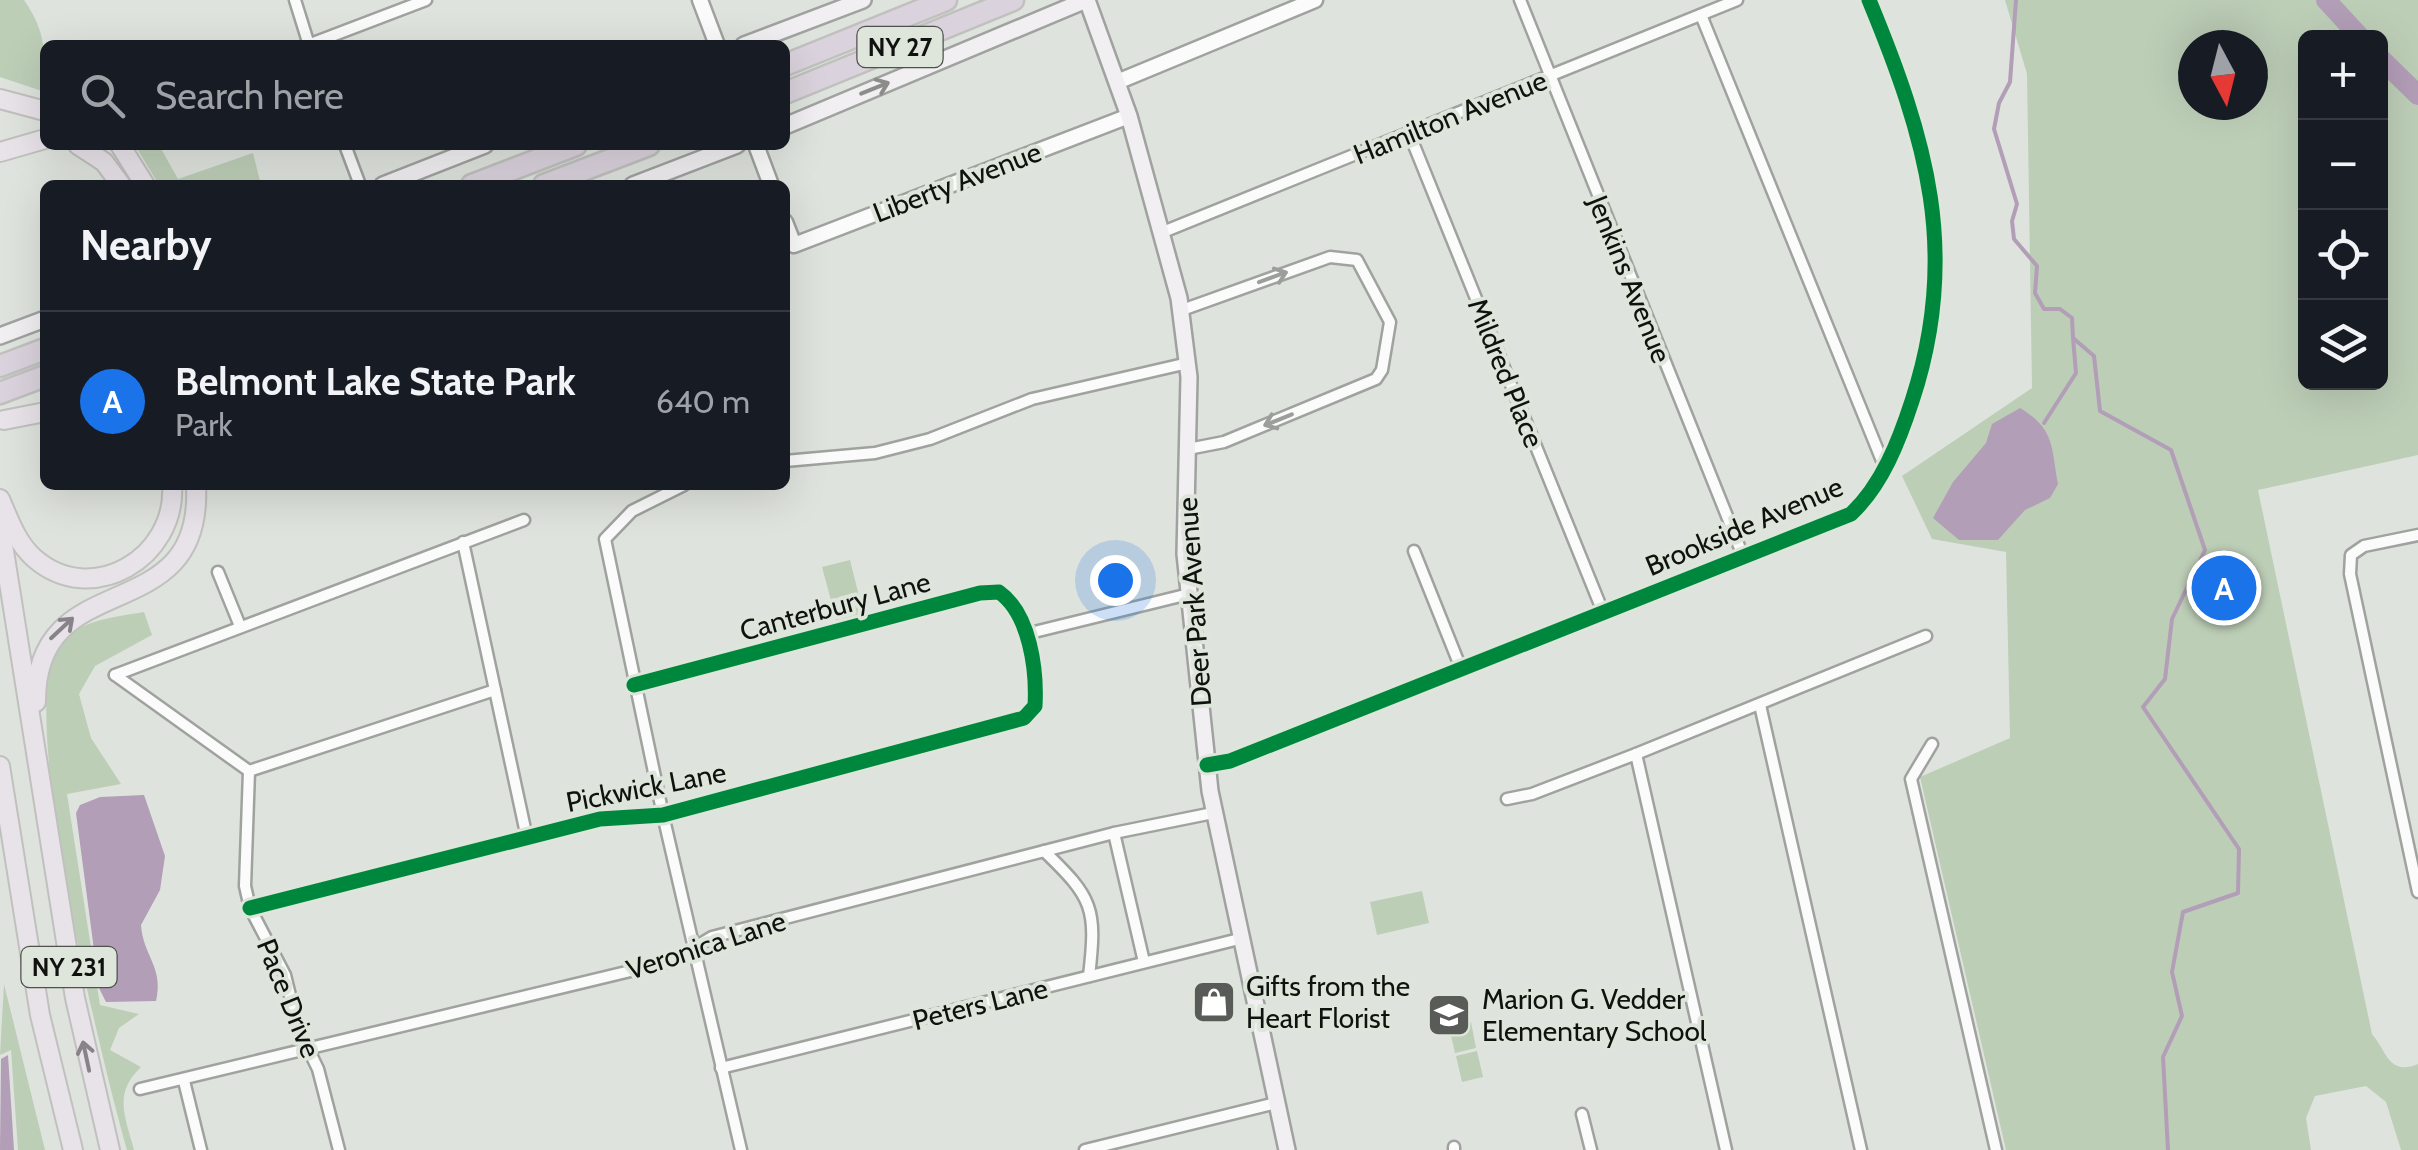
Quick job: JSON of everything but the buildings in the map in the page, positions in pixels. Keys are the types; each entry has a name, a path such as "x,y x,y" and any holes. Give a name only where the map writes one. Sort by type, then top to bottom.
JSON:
{"highway":[{"name":"NY 27","path":"790,63 946,0"},
{"name":"NY 27","path":"790,91 1013,0"},
{"path":"485,180 563,150"},
{"path":"557,180 636,150"},
{"path":"0,366 40,350"},
{"path":"0,393 40,378"}],"main road":[{"path":"757,40 864,0"},
{"path":"790,124 1086,0"},
{"name":"Deer Park Avenue","path":"1086,0 1129,116 1182,310 1188,363 1184,528 1207,765 1238,939 1286,1150"},
{"path":"0,100 40,110"},
{"path":"0,152 40,140"},
{"path":"86,150 104,162 117,180"},
{"path":"123,150 143,180"},
{"path":"396,180 471,150"},
{"path":"646,180 724,150"},
{"path":"0,336 40,321"},
{"path":"2,421 40,406"},
{"path":"2,421 40,413"},
{"path":"0,499 13,530 32,557 62,574 95,578 129,568 156,545 171,515 172,490"},
{"path":"36,752 36,678 50,639 72,618 136,590 166,569 187,539 195,490"},
{"name":"NY 231","path":"0,526 74,998 110,1150"},
{"name":"NY 231","path":"0,766 46,1046 72,1150"},
{"path":"0,801 12,839"}],"street":[{"path":"295,0 307,40"},
{"path":"321,40 426,0"},
{"path":"700,0 715,40"},
{"path":"1118,82 1315,0"},
{"name":"Jenkins Avenue","path":"1520,0 1743,556"},
{"name":"Hamilton Avenue","path":"1163,232 1737,0"},
{"name":"Brookside Avenue","path":"1207,765 1276,744 1462,671 1850,514 1865,500 1884,468 1928,353 1937,249 1927,164 1909,97 1869,0"},
{"path":"1702,14 1884,468"},
{"name":"Liberty Avenue","path":"790,247 1129,116"},
{"name":"Mildred Place","path":"1409,134 1604,612"},
{"path":"348,150 358,180"},
{"path":"758,150 770,180"},
{"path":"1182,310 1330,257 1349,256 1364,267 1390,322 1390,336 1376,379 1224,442 1188,449"},
{"path":"790,461 875,453 930,439 1042,396 1188,363"},
{"path":"674,490 632,510 605,539 662,815 742,1150"},
{"path":"495,690 249,770 115,676 524,520"},
{"path":"2418,536 2364,546 2350,555 2350,574 2414,856 2418,892"},
{"path":"464,542 527,838"},
{"path":"1414,551 1462,671"},
{"path":"218,572 240,626"},
{"name":"Canterbury Lane","path":"634,685 980,593 999,592 1012,602 1026,634"},
{"path":"1026,634 1190,594"},
{"name":"Pickwick Lane","path":"250,908 600,819 662,815 1024,718 1035,706 1036,689 1026,634"},
{"path":"1507,799 1532,794 1636,754 1926,636"},
{"path":"1760,705 1861,1150"},
{"path":"1932,744 1911,778 1996,1150"},
{"path":"1636,754 1726,1150"},
{"name":"Pace Drive","path":"249,770 245,886 250,908 286,975 298,1028 318,1069 339,1150"},
{"name":"Veronica Lane","path":"140,1089 672,962 712,936 1114,833 1213,812"},
{"path":"1114,833 1144,962"},
{"path":"1044,851 1084,889 1094,934 1089,976"},
{"name":"Peters Lane","path":"721,1068 1238,939"},
{"path":"184,1080 201,1150"},
{"path":"1085,1150 1276,1103"},
{"path":"1582,1114 1591,1150"}],"green space":[{"path":"0,0 24,0 41,34 40,90 0,77"},
{"path":"2005,0 2418,0 2418,455 2258,490 2372,1034 2394,1064 2418,1064 2418,1150 2401,1150 2386,1102 2366,1086 2315,1096 2306,1118 2311,1150 2006,1150 1920,777 2010,738 2006,552 1932,539 1902,476 2032,388 2027,74"},
{"path":"138,150 162,150 178,179 253,153 260,180 156,180"},
{"path":"850,560 864,616 837,623 822,567"},
{"path":"144,612 152,635 95,666 79,694 91,738 121,784 67,794 100,1005 139,1014 119,1028 110,1050 141,1067 124,1096 134,1150 127,1150 67,888 47,735 48,678 60,643 68,635 98,621"},
{"path":"1422,891 1429,923 1377,935 1370,902"},
{"path":"4,984 45,1150 18,1150 11,1050 0,1055"},
{"path":"1471,1022 1476,1048 1455,1053 1449,1027"},
{"path":"1477,1051 1483,1077 1462,1082 1456,1056"}],"shaded area":[{"path":"2020,408 2046,431 2058,484 2050,498 2025,510 1998,540 1959,540 1933,518 1953,482 1986,443 1992,424"},
{"path":"144,795 165,856 160,890 141,925 157,979 156,1001 106,1002 99,988 76,813 80,805 100,797"},
{"path":"8,1055 14,1150 0,1150 1,1059"}],"waterway":[{"path":"2016,0 2010,82 1999,103 1994,129 2017,204 2012,221 2014,239 2037,266 2035,293 2044,309 2060,309 2072,318 2073,338 2094,356 2100,411 2171,450 2205,550 2172,619 2165,679 2143,707 2239,849 2238,893 2183,912 2172,972 2182,1016 2163,1057 2168,1150"},
{"path":"2326,0 2354,30"},
{"path":"2388,66 2418,95"},
{"path":"2044,423 2076,373 2073,338"}],"cycle path":[{"path":"1207,765 1230,761 1851,514 1862,502 1888,462 1912,401 1927,347 1935,245 1921,148 1869,0"},
{"path":"250,908 600,819 663,815 1024,718 1035,706 1033,660 1025,628 1010,602 999,592 980,593 634,685"}],"place":[{"name":"Belmont Lake State Park","path":"2224,588"},
{"name":"Gifts from the Heart Florist","path":"1214,1002"},
{"name":"Marion G. Vedder Elementary School","path":"1449,1015"}]}
